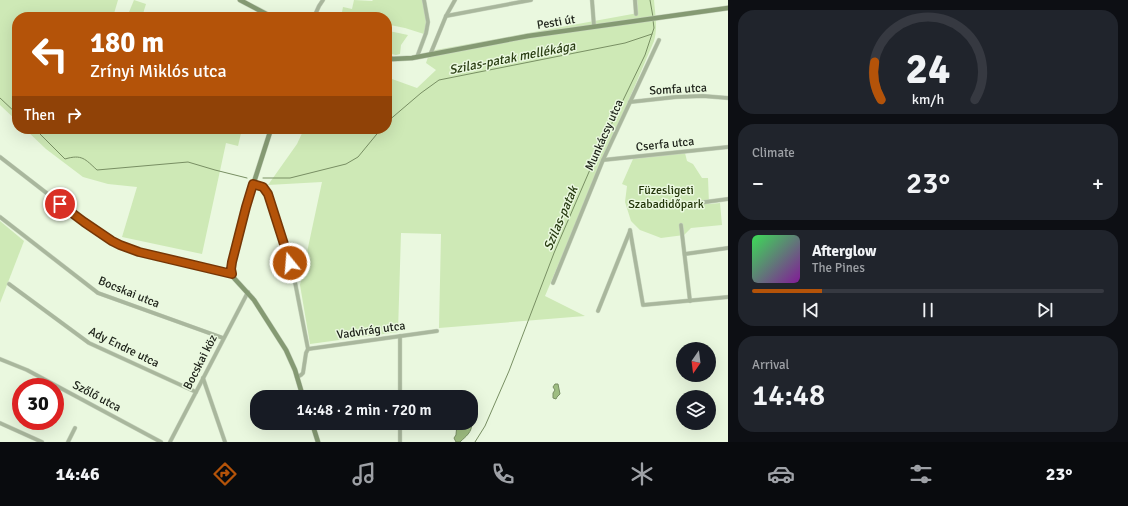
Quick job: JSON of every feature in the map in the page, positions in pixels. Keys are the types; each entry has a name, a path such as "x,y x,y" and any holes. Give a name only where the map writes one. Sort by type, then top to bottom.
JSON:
{"main road":[{"path":"240,0 263,12"},
{"name":"Pesti út","path":"392,59 417,57 528,36 594,26 728,8"},
{"path":"269,134 253,182 231,269 235,280 248,292 286,350 301,390"},
{"path":"314,430 318,442"}],"street":[{"path":"316,12 324,0"},
{"path":"417,57 426,33 428,22 424,0"},
{"path":"430,54 446,16 455,0"},
{"path":"446,16 531,0"},
{"path":"592,0 594,26"},
{"path":"635,0 636,14"},
{"name":"Munkácsy utca","path":"553,284 603,160 660,40"},
{"name":"Somfa utca","path":"630,102 676,97 703,96 728,98"},
{"name":"Cserfa utca","path":"603,160 728,147"},
{"path":"0,157 84,222 112,241 139,252 232,274"},
{"path":"253,182 263,187 268,194 294,277 308,348 303,373 297,377"},
{"path":"698,203 728,200"},
{"name":"Bocskai utca","path":"0,217 98,293 223,338"},
{"path":"681,225 690,301"},
{"path":"598,311 630,230 643,305 728,297"},
{"path":"685,254 728,248"},
{"name":"Ady Endre utca","path":"9,284 90,343 196,392"},
{"name":"Bocskai köz","path":"170,442 248,292"},
{"name":"Vadvirág utca","path":"308,348 437,331"},
{"path":"400,336 400,390"},
{"name":"Szőlő utca","path":"0,359 28,370 161,442"},
{"path":"203,378 225,442"},
{"path":"0,423 41,442"},
{"path":"68,442 75,428"},
{"path":"400,430 400,442"}],"green space":[{"path":"0,0 118,0 114,12 12,12 12,116 0,105"},
{"path":"134,0 146,4 144,12 129,12"},
{"path":"354,0 424,0 427,22 424,34 392,25 392,12 342,12 343,7 352,9"},
{"path":"637,0 654,0 656,26 654,41 545,296 585,316 439,328 441,234 401,233 398,332 310,344 300,285 322,182 268,185 297,144 302,134 392,134 392,79 417,88 436,70 426,63 430,51 638,13"},
{"path":"392,32 408,35 401,45 400,54 392,54"},
{"path":"30,134 241,134 238,146 226,143 202,254 122,237 137,187 108,184 83,177 46,149"},
{"name":"Füzesligeti Szabadidőpark","path":"685,153 687,161 693,164 702,178 708,178 709,204 720,203 722,225 691,228 684,235 661,238 640,230 631,221 625,202 627,186 622,184 633,159"},
{"path":"0,221 24,241 0,303"}],"shaded area":[{"path":"555,384 558,384 560,394 556,399 553,398 553,393 555,390 553,387"},
{"path":"456,430 470,430 460,442 456,442 454,438"}],"waterway":[{"name":"Szilas-patak","path":"650,0 653,17"},
{"name":"Szilas-patak","path":"475,442 485,426 509,371 554,253 595,158 645,55 654,28 653,20"},
{"name":"Szilas-patak mellékága","path":"392,118 439,80 625,43 652,34"},
{"name":"Szilas-patak mellékága","path":"0,98 12,109"},
{"name":"Szilas-patak mellékága","path":"40,134 65,159 75,157 83,158 97,170 188,162 247,178"},
{"name":"Szilas-patak mellékága","path":"263,178 290,178 346,164 358,157 377,134"}],"route":[{"path":"60,204 84,222 120,245 139,252 232,274 232,262 253,184 263,187 268,194 290,263"}]}
